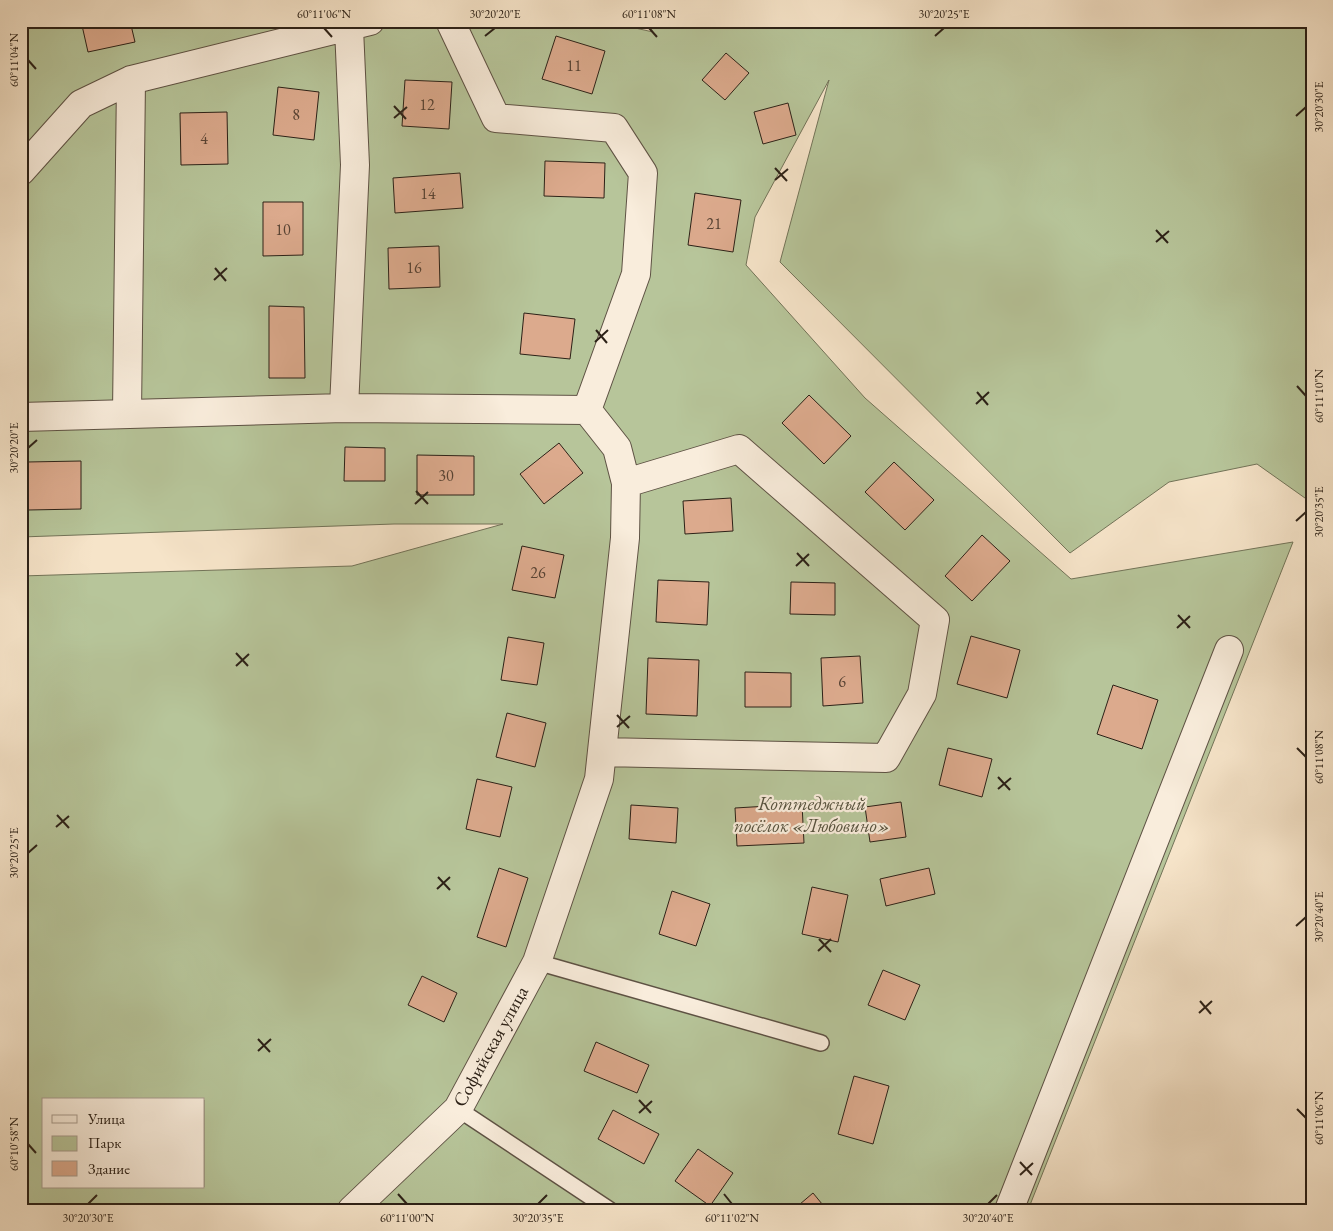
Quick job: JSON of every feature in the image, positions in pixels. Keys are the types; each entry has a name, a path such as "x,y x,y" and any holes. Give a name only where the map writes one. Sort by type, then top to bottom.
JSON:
{"street":[{"path":"21,417 344,408 587,410 636,274 643,173 614,128 496,118 450,21"},
{"path":"21,171 81,104 131,80 360,24 344,408"},
{"path":"127,413 131,80"},
{"name":"Софийская улица","path":"352,1210 458,1109 536,962 599,779 625,538 626,483 617,448 587,410"},
{"path":"602,752 886,758 922,694 934,620 739,449 626,483"},
{"path":"1009,1210 1228,650"}],"lane":[{"path":"536,962 821,1043"},
{"path":"458,1109 610,1210"}],"green space":[{"name":"Коттеджный посёлок «Любовино»","path":"21,21 604,21 653,32 645,21 1312,21 1312,503 1257,464 1169,482 1070,553 780,262 829,80 755,217 746,265 865,398 1071,579 1293,542 1028,1210 21,1210 21,576 352,566 503,524 394,524 21,537"}],"building":[{"path":"81,21 130,21 135,42 88,52"},
{"path":"556,36 605,51 592,94 542,79"},
{"path":"726,53 749,73 725,100 702,80"},
{"path":"405,80 452,82 449,129 402,126"},
{"path":"278,87 319,92 314,140 273,135"},
{"path":"788,103 796,135 763,144 754,112"},
{"path":"227,112 228,164 181,165 180,113"},
{"path":"545,161 605,163 604,198 544,196"},
{"path":"460,173 463,208 395,213 393,178"},
{"path":"695,193 741,200 733,252 688,245"},
{"path":"263,202 303,202 303,255 263,256"},
{"path":"439,246 440,287 389,289 388,248"},
{"path":"269,306 304,307 305,378 269,378"},
{"path":"524,313 575,319 570,359 520,354"},
{"path":"809,395 851,436 824,464 782,423"},
{"path":"559,443 583,473 544,504 520,474"},
{"path":"345,447 385,448 385,481 344,481"},
{"path":"417,455 474,456 474,495 417,495"},
{"path":"81,461 81,509 28,510 27,462"},
{"path":"894,462 934,500 905,530 865,492"},
{"path":"731,498 733,531 685,534 683,501"},
{"path":"982,535 1010,561 972,601 945,576"},
{"path":"522,546 564,555 555,598 512,590"},
{"path":"658,580 709,582 707,625 656,622"},
{"path":"791,582 835,583 835,615 790,614"},
{"path":"971,636 1020,650 1007,698 957,684"},
{"path":"508,637 544,643 537,685 501,680"},
{"path":"860,656 863,703 823,706 821,658"},
{"path":"648,658 699,660 697,716 646,714"},
{"path":"745,672 791,673 791,707 745,707"},
{"path":"1113,685 1158,700 1142,749 1097,734"},
{"path":"507,713 546,723 535,767 496,757"},
{"path":"948,748 992,759 982,797 939,785"},
{"path":"477,779 512,787 500,837 466,829"},
{"path":"901,802 906,837 870,842 865,807"},
{"path":"802,804 804,843 737,846 735,808"},
{"path":"631,805 678,808 676,843 629,839"},
{"path":"499,868 528,878 506,947 477,937"},
{"path":"929,868 935,894 886,906 880,879"},
{"path":"812,887 848,895 838,942 802,934"},
{"path":"672,891 710,904 696,946 659,934"},
{"path":"883,970 920,985 905,1020 868,1005"},
{"path":"422,976 457,993 444,1022 408,1005"},
{"path":"596,1042 649,1065 637,1093 584,1071"},
{"path":"854,1076 889,1086 873,1144 838,1134"},
{"path":"613,1110 659,1134 644,1164 598,1139"},
{"path":"698,1149 733,1173 710,1206 675,1181"},
{"path":"813,1193 827,1210 793,1210"}]}
